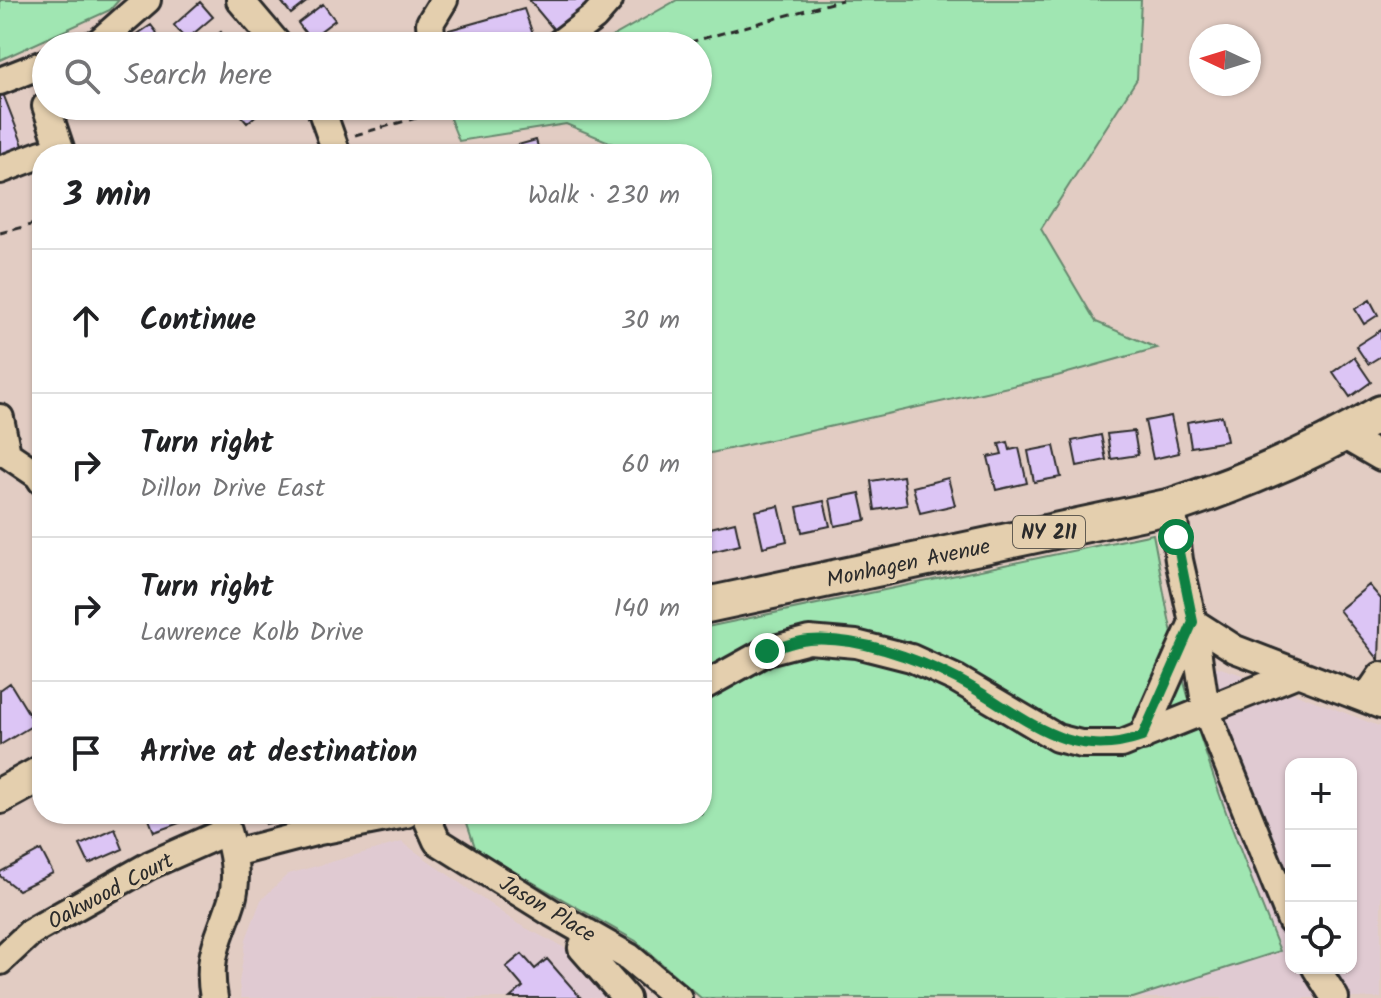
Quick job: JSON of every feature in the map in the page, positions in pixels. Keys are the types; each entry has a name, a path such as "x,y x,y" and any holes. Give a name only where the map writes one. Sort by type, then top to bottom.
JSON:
{"main road":[{"name":"Monhagen Avenue","path":"712,604 1172,506 1230,487 1343,435 1381,413"},
{"path":"0,796 32,778"}],"street":[{"path":"111,32 147,0"},
{"path":"240,0 267,32"},
{"path":"431,32 430,23 444,0"},
{"path":"574,32 609,0"},
{"path":"0,81 32,68"},
{"path":"51,120 59,144"},
{"path":"325,120 334,144"},
{"path":"0,170 32,158"},
{"path":"0,418 3,461 32,473"},
{"path":"1343,435 1381,457"},
{"path":"1172,506 1206,710 1285,906"},
{"path":"1193,622 1235,649 1374,702 1381,676"},
{"path":"1142,737 1193,622"},
{"path":"712,681 767,651 809,640 856,644 911,658 957,679 1057,738 1081,744 1122,744 1298,673"},
{"name":"Oakwood Court","path":"0,961 31,932 150,865 227,833 319,831 355,824"},
{"name":"Jason Place","path":"429,824 437,841 629,957 678,998"},
{"path":"214,998 213,951 233,898 227,833"},
{"path":"588,933 582,948 626,998"},
{"path":"1320,974 1335,998"}],"path":[{"path":"712,36 842,0"},
{"path":"347,144 418,120"},
{"path":"0,233 32,225"}],"shaded area":[{"path":"1176,654 1271,684 1381,727 1381,998 1133,998 1280,950 1221,799"},
{"path":"402,842 518,924 612,972 640,998 241,998 239,983 246,939 261,900 288,874"}],"green space":[{"path":"0,0 119,0 110,10 62,32 32,32 32,45 0,60"},
{"path":"677,0 1141,0 1137,79 1041,229 1096,322 1157,348 1057,376 712,453 712,144 614,144 566,124 459,141 451,120 712,120 712,32 621,32"},
{"path":"1153,534 1173,640 1198,730 1280,951 1133,998 701,998 636,941 476,850 467,824 712,824 712,626"}],"building":[{"path":"280,0 309,0 291,14"},
{"path":"529,0 593,0 555,31"},
{"path":"200,2 213,17 195,32 180,32 174,25"},
{"path":"323,4 335,20 319,32 305,32 298,23"},
{"path":"524,9 532,32 442,32"},
{"path":"151,25 156,32 140,32"},
{"path":"0,92 24,148 0,157"},
{"path":"1370,300 1378,315 1364,324 1355,309"},
{"path":"1381,330 1381,356 1368,364 1356,346"},
{"path":"1354,357 1371,382 1350,397 1333,372"},
{"path":"1171,416 1179,453 1153,459 1145,421"},
{"path":"1222,416 1227,441 1191,447 1187,422"},
{"path":"1134,431 1138,455 1111,459 1107,434"},
{"path":"1101,435 1106,460 1077,466 1072,441"},
{"path":"1008,442 1010,450 1019,448 1027,483 996,490 988,457 1002,454 999,444"},
{"path":"1054,446 1061,477 1034,482 1028,451"},
{"path":"903,476 907,505 875,510 871,481"},
{"path":"948,478 955,505 920,513 913,487"},
{"path":"860,493 866,520 835,526 830,499"},
{"path":"824,501 830,526 802,532 797,507"},
{"path":"779,506 787,541 763,547 755,511"},
{"path":"735,522 740,545 712,552 712,528"},
{"path":"1369,585 1381,599 1379,660 1339,610"},
{"path":"10,683 32,719 32,726 0,745 0,690"},
{"path":"151,824 177,824 154,832"},
{"path":"115,829 123,849 89,864 80,845"},
{"path":"41,850 53,873 18,890 0,876 0,872"},
{"path":"522,954 535,969 547,959 581,998 510,998 523,987 506,967"}],"route":[{"path":"767,651 809,640 856,644 911,658 957,679 1057,738 1081,744 1122,744 1142,737 1193,622 1176,537"}]}
